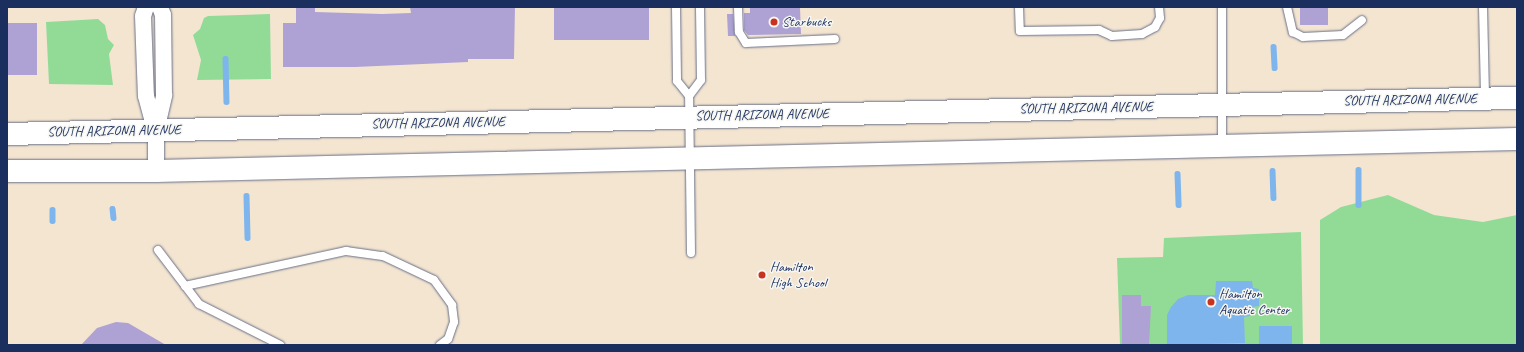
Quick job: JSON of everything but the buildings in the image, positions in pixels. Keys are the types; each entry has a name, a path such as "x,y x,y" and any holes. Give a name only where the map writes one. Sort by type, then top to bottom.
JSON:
{"main road":[{"name":"SOUTH ARIZONA AVENUE","path":"7,134 156,130 689,107 1221,105 1517,98"},
{"path":"7,171 156,171 1517,139"}],"street":[{"path":"146,7 143,16 146,96 156,130"},
{"path":"156,171 156,130 164,95 163,15 160,7"}],"lane":[{"path":"676,7 677,81 689,107 691,254"},
{"path":"689,107 701,80 700,7"},
{"path":"738,7 739,32 746,43 835,39"},
{"path":"1019,7 1020,31 1099,30 1112,36 1142,34 1155,27 1160,18 1159,7"},
{"path":"1222,7 1222,146"},
{"path":"1287,7 1293,32 1303,37 1343,35 1362,20"},
{"path":"1483,7 1485,98"},
{"path":"158,250 199,304 280,345"},
{"path":"186,286 346,251 382,256 434,280 452,305 454,322 448,339 440,345"}],"green space":[{"path":"270,14 271,79 197,80 201,60 193,35 200,29 204,18 208,16"},
{"path":"98,19 105,25 108,39 114,45 109,54 113,85 49,84 46,22"},
{"path":"1388,195 1434,215 1483,222 1517,215 1517,345 1320,345 1320,220 1341,207"},
{"name":"Hamilton Aquatic Center","path":"1301,232 1303,345 1120,345 1117,258 1163,257 1164,238"}],"water":[{"path":"1216,281 1252,281 1253,288 1259,289 1259,306 1251,307 1250,316 1244,317 1245,343 1167,345 1167,315 1171,307 1178,299 1188,295 1215,295"},
{"path":"1259,326 1292,326 1292,345 1259,345"}],"waterway":[{"path":"1274,47 1275,68"},
{"path":"226,59 227,102"},
{"path":"1359,170 1359,205"},
{"path":"1273,171 1274,198"},
{"path":"1178,174 1179,205"},
{"path":"247,196 248,238"},
{"path":"113,209 114,218"},
{"path":"53,210 53,221"}],"place":[{"name":"Starbucks","path":"774,22"},
{"name":"Hamilton High School","path":"762,275"},
{"name":"Hamilton Aquatic Center","path":"1211,302"}]}
